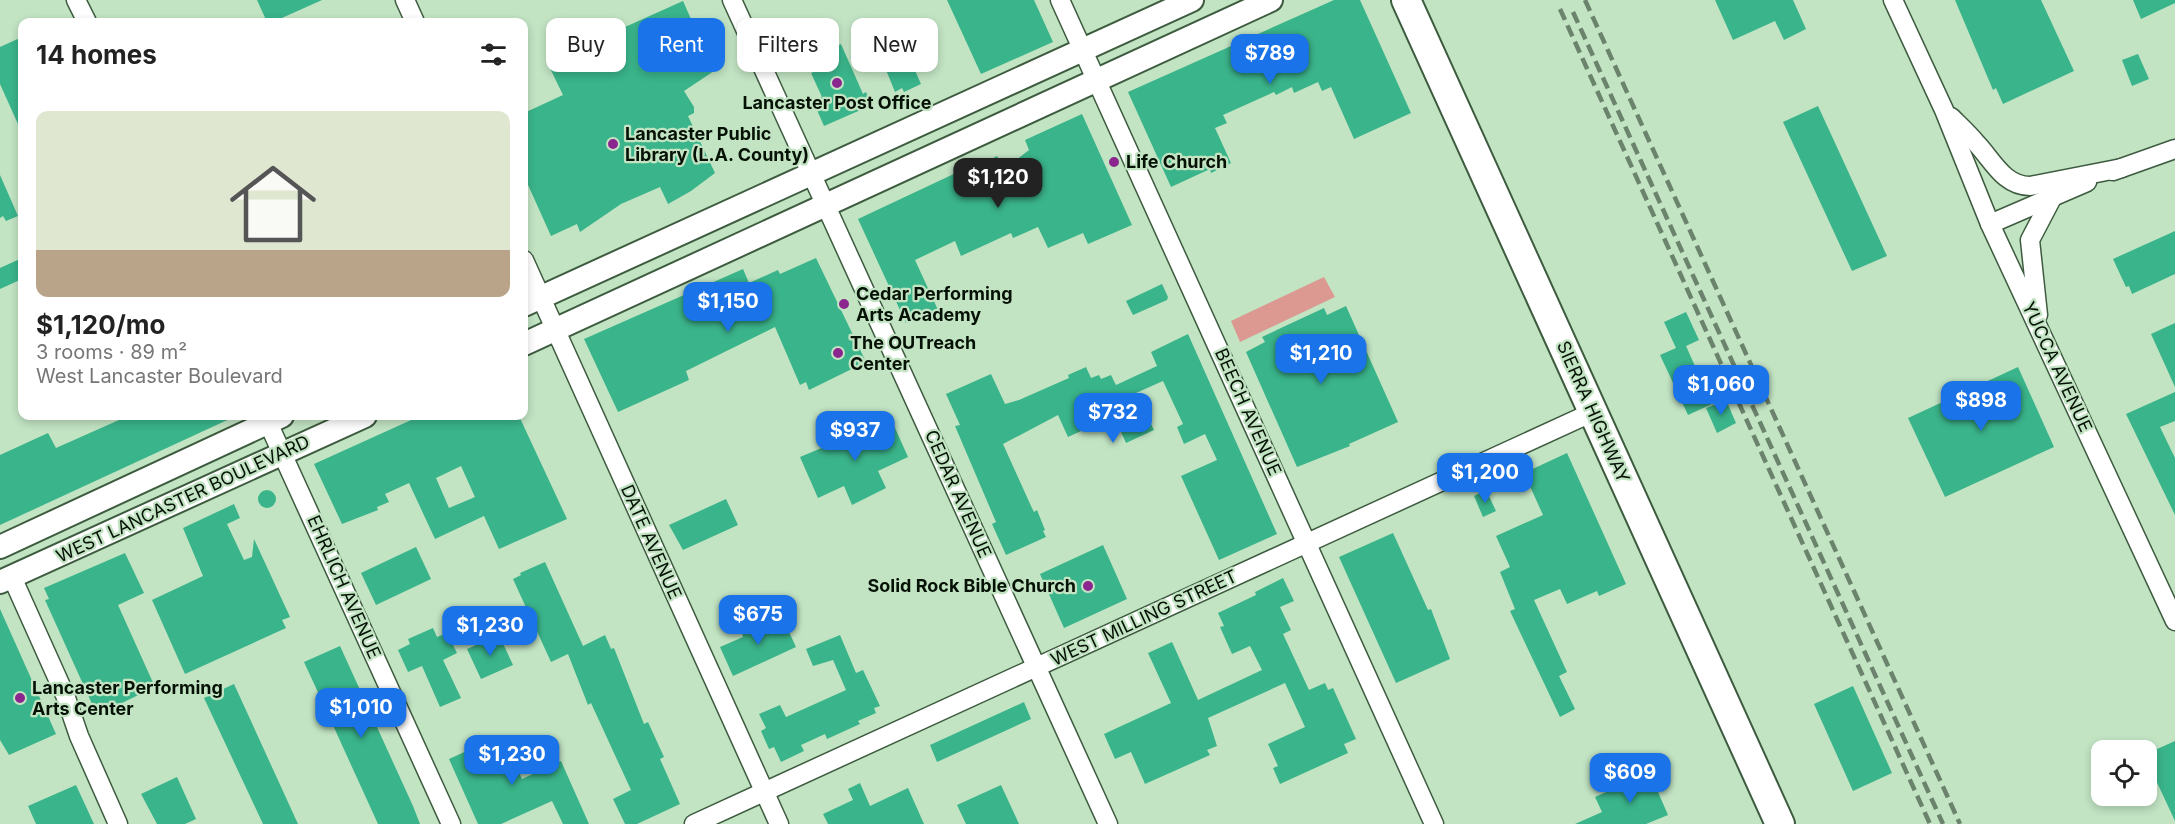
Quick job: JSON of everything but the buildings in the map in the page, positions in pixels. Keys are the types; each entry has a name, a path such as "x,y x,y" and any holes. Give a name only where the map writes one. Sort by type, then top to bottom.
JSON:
{"main road":[{"name":"SIERRA HIGHWAY","path":"1406,0 1780,824"}],"street":[{"path":"76,0 85,18"},
{"path":"405,0 413,18"},
{"name":"CEDAR AVENUE","path":"732,0 1108,824"},
{"name":"BEECH AVENUE","path":"1060,0 1434,824"},
{"path":"532,301 1192,0"},
{"path":"528,342 1098,82 1271,0"},
{"name":"YUCCA AVENUE","path":"1893,0 1944,110 1990,224 2175,621"},
{"name":"YUCCA AVENUE","path":"1944,110 1979,145 1998,171 2019,186 2030,186 2121,168"},
{"path":"1990,224 2121,168 2175,149"},
{"path":"2040,332 2030,240 2052,198"},
{"name":"DATE AVENUE","path":"528,280 532,301 555,330 779,824"},
{"name":"WEST MILLING STREET","path":"694,824 1593,412"},
{"name":"WEST LANCASTER BOULEVARD","path":"0,547 268,420"},
{"name":"EHRLICH AVENUE","path":"273,420 283,453 450,824"},
{"name":"WEST LANCASTER BOULEVARD","path":"6,580 356,420"},
{"path":"6,580 65,695 79,736 118,824"}],"shaded area":[{"path":"1324,277 1335,297 1240,342 1231,321"}],"railway":[{"path":"1585,0 1960,824"},
{"path":"1560,9 1930,824"},
{"path":"1573,12 1943,824"}],"place":[{"name":"Lancaster Post Office","path":"837,83"},
{"name":"Lancaster Public Library (L.A. County)","path":"613,144"},
{"name":"Life Church","path":"1114,162"},
{"name":"Cedar Performing Arts Academy","path":"844,304"},
{"name":"The OUTreach Center","path":"838,353"},
{"name":"Solid Rock Bible Church","path":"1088,586"},
{"name":"Lancaster Performing Arts Center","path":"20,698"}]}
